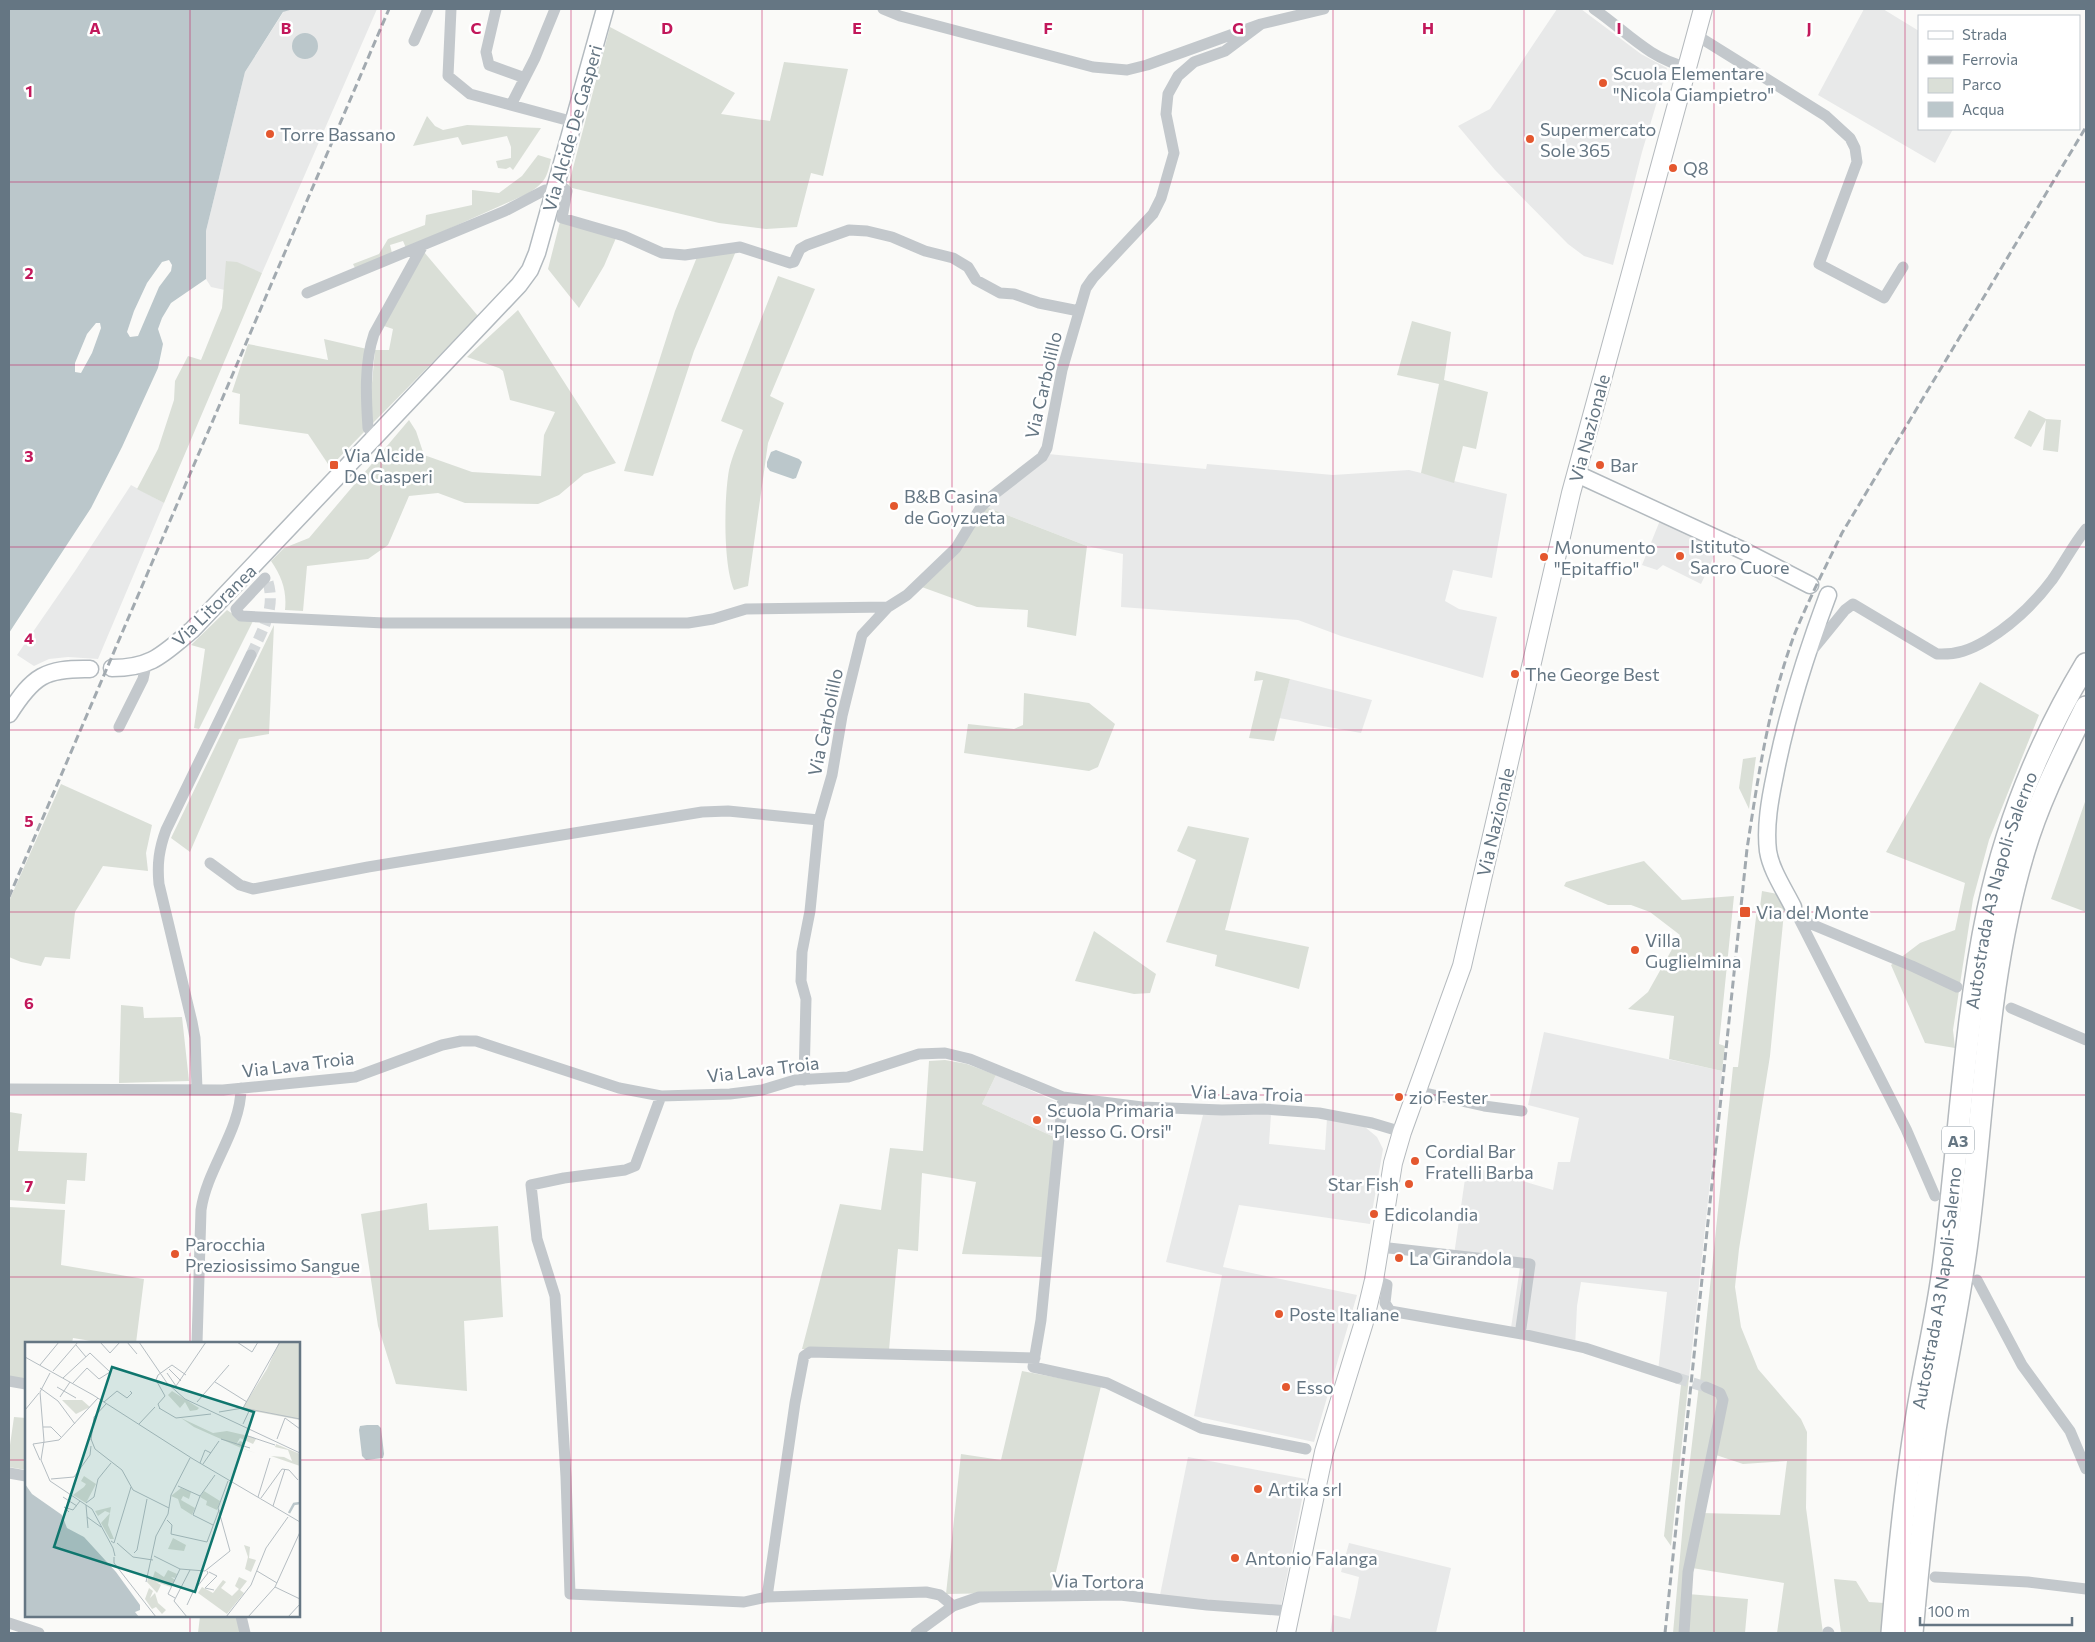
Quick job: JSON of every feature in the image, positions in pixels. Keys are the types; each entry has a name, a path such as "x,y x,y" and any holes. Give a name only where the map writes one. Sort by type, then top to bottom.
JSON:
{"highway":[{"name":"Autostrada A3 Napoli-Salerno","path":"1892,1633 1907,1480 1917,1412 1944,1265 1975,986 1988,909 1997,874 2026,787 2050,730 2086,664"},
{"name":"Autostrada A3 Napoli-Salerno","path":"1912,1633 1926,1488 1967,1242 1993,1004 2012,893 2034,818 2047,786 2086,706"}],"main road":[{"name":"Via Nazionale","path":"1286,1633 1314,1450 1364,1322 1380,1247 1388,1188 1402,1132 1462,966 1577,474 1703,9"}],"street":[{"path":"414,41 428,9"},
{"path":"451,9 448,76 470,94 574,122"},
{"path":"496,9 486,52 489,65 525,78"},
{"path":"511,105 535,58 554,9"},
{"name":"Via Alcide De Gasperi","path":"281,537 519,285 530,270 537,253 556,187 605,9"},
{"path":"883,9 900,16 1093,67 1127,70 1147,65 1262,24 1324,9"},
{"path":"1594,9 1648,52 1662,60 1687,67"},
{"name":"Via Carbolillo","path":"804,1080 806,999 801,981 802,952 810,911 819,820 832,775 842,716 862,635 888,607 907,595 956,548 981,507 992,496 1042,457 1047,448 1062,370 1086,288 1093,278 1153,214 1161,198 1174,153 1166,114 1168,94 1178,76 1194,62 1225,51 1262,24"},
{"path":"1696,35 1826,116 1850,138 1855,148 1857,162 1819,264 1884,298 1903,267"},
{"path":"307,293 505,211 545,190 556,187 567,191 562,218 624,236 662,254 685,255 740,247 790,263 794,262 800,250 807,245 850,230 867,231 892,237 925,251 953,258 968,267 976,280 1000,293 1014,294 1039,303 1079,311"},
{"path":"376,436 368,428 366,404 370,346 374,334 423,245"},
{"path":"1577,474 1746,552 1810,585"},
{"path":"1808,648 1814,648 1845,610 1853,604 1937,654 1961,653 1993,636 2016,620 2037,599 2083,532"},
{"name":"Via Litoranea","path":"146,665 192,630 281,537"},
{"path":"255,565 266,580 236,609 241,616 384,623 688,623 712,619 746,609 888,607"},
{"path":"1828,595 1808,648 1784,731 1770,801 1768,850 1772,864 1796,913 1906,1129 1935,1196"},
{"path":"197,1089 195,1038 159,884 157,865 160,847 166,830 251,655"},
{"path":"112,668 146,665 144,679 119,727"},
{"path":"9,714 29,685 42,676 53,671 90,669"},
{"path":"210,863 240,885 253,889 368,867 702,812 728,811 819,820"},
{"path":"1796,913 1957,987"},
{"path":"2011,1008 2086,1040"},
{"name":"Via Lava Troia","path":"9,1089 223,1090 354,1077 442,1045 461,1041 476,1041 619,1088 661,1096 730,1094 762,1090 795,1080 848,1077 919,1054 945,1053 970,1059 1063,1097 1142,1107 1222,1110 1264,1109 1319,1113 1372,1123 1402,1132"},
{"path":"197,1342 203,1194 238,1109 241,1088"},
{"path":"1416,1091 1484,1106 1522,1111"},
{"path":"661,1096 634,1166 625,1170 564,1178 531,1185 537,1239 555,1296 566,1476 570,1594 744,1602 767,1597 926,1592 940,1596 953,1606"},
{"path":"1063,1097 1041,1320 1034,1367 1107,1383 1201,1428 1314,1450"},
{"path":"1380,1247 1530,1264 1521,1328"},
{"path":"1374,1280 1387,1285 1385,1303 1390,1310 1522,1334 1585,1348 1676,1378"},
{"path":"1977,1280 2022,1366 2070,1431 2086,1469"},
{"path":"767,1597 795,1403 804,1356 810,1352 1035,1358"},
{"path":"9,1382 25,1384"},
{"path":"1684,1633 1688,1572 1723,1400 1720,1393 1706,1386"},
{"path":"9,1473 25,1476"},
{"path":"1935,1577 2028,1582 2086,1589"},
{"name":"Via Tortora","path":"916,1633 953,1606 979,1597 1120,1595 1206,1605 1289,1611"},
{"path":"241,1617 245,1633"},
{"path":"9,1623 39,1633"}],"shaded area":[{"path":"293,9 377,9 262,273 227,261 225,290 211,287 206,279 206,231 245,72 284,11"},
{"path":"1557,9 1581,9 1641,54 1667,68 1642,152 1613,265 1584,256 1568,244 1495,170 1458,126 1490,109"},
{"path":"1864,9 1883,9 1918,30 1918,130 1952,130 1935,163 1818,95"},
{"path":"1048,454 1206,469 1207,464 1333,475 1409,470 1507,494 1492,578 1453,570 1445,601 1459,609 1497,617 1483,678 1341,636 1298,620 1121,607 1123,554 1087,546 984,506"},
{"path":"131,485 164,503 98,659 68,657 49,659 34,666 17,655"},
{"name":"Istituto Sacro Cuore","path":"1661,518 1719,546 1701,584 1663,565 1657,570 1642,565"},
{"path":"1290,679 1372,700 1361,733 1279,718"},
{"path":"1544,1032 1722,1071 1689,1377 1658,1371 1667,1292 1581,1282 1577,1306 1575,1348 1510,1335 1520,1267 1454,1255 1467,1165 1553,1190 1558,1162 1570,1162 1579,1118 1528,1105"},
{"name":"Scuola Primaria \"Plesso G. Orsi\"","path":"996,1075 1057,1102 1054,1137 982,1104"},
{"path":"1271,1114 1269,1144 1325,1150 1327,1118 1365,1127 1377,1137 1383,1149 1370,1224 1239,1205 1223,1267 1357,1295 1314,1442 1194,1416 1222,1275 1166,1262 1203,1115"},
{"path":"1188,1457 1306,1479 1281,1606 1217,1603 1160,1595"},
{"path":"1349,1543 1451,1568 1436,1633 1330,1633 1333,1615 1350,1619 1357,1588 1359,1577 1341,1572"}],"green space":[{"path":"610,27 735,93 721,114 770,121 784,62 848,69 823,176 811,173 797,227 766,229 719,223 568,187"},
{"path":"427,116 435,126 443,130 467,125 541,128 513,170 510,167 506,169 498,168 496,161 511,158 511,147 507,136 462,145 458,137 413,146"},
{"path":"538,155 551,159 550,165 539,186 529,193 406,248 403,241 390,245 392,253 355,268 353,264 379,254 388,239 425,225 426,215 472,205 472,190 499,193 522,176"},
{"path":"560,222 616,238 604,266 579,308 548,269"},
{"path":"736,251 694,351 653,476 624,471 675,311 697,257"},
{"path":"424,252 478,316 373,423 370,405 375,350 389,350 393,329 384,326"},
{"path":"226,261 237,262 262,273 164,503 137,489 158,449 174,400 175,381 188,356 201,360 222,308"},
{"path":"778,276 815,289 770,396 784,403 768,443 748,586 734,590 730,579 726,548 726,497 729,470 743,430 721,421"},
{"path":"518,310 616,463 584,474 559,495 538,504 465,503 438,493 409,496 388,545 368,559 307,566 303,611 285,610 283,584 271,561 284,548 309,538 409,420 416,431 424,455 472,472 541,476 544,435 555,412 510,400 503,371 467,357"},
{"path":"1412,321 1451,332 1444,380 1488,392 1476,449 1463,446 1454,483 1421,473 1439,384 1397,375"},
{"path":"324,339 367,349 365,431 330,467 308,434 239,424 240,394 232,392 248,344 328,360"},
{"path":"2029,410 2046,419 2061,420 2058,452 2043,450 2046,420 2031,447 2014,438"},
{"path":"984,506 1087,546 1076,636 1027,627 1028,610 977,607 919,586"},
{"path":"227,610 240,619 253,621 199,729 194,728 205,649 191,645"},
{"path":"274,625 269,734 239,739 190,852 171,838"},
{"path":"1256,671 1290,679 1274,741 1249,738 1263,680 1254,681"},
{"path":"1980,682 2039,715 1989,840 1973,899 1953,1030 1955,1048 1925,1043 1891,965 1920,943 1955,930 1965,883 1886,852"},
{"path":"1024,693 1089,703 1115,724 1098,767 1089,771 964,753 968,724 1014,729 1023,725"},
{"path":"1756,757 1749,809 1739,788 1743,759"},
{"path":"61,784 152,825 146,853 148,871 103,866 75,912 70,959 45,957 41,966 21,962 9,957 9,901"},
{"path":"2086,799 2086,912 2051,899"},
{"path":"1188,826 1249,838 1225,930 1309,947 1299,989 1215,966 1217,955 1166,942 1196,860 1177,851"},
{"path":"1644,861 1682,900 1734,896 1719,1044 1725,1046 1722,1071 1669,1059 1674,1016 1628,1009 1648,992 1680,935 1650,912 1631,905 1608,905 1564,886 1566,882"},
{"path":"1762,891 1783,895 1785,902 1770,1056 1739,1249 1735,1287 1741,1327 1758,1369 1801,1419 1807,1432 1806,1508 1823,1633 1777,1633 1784,1583 1692,1568 1701,1513 1780,1515 1787,1461 1743,1464 1716,1455 1718,1389 1700,1382 1733,1067 1738,1067 1757,909 1760,907"},
{"path":"1094,931 1156,974 1150,993 1134,994 1075,981"},
{"path":"121,1005 143,1007 144,1018 182,1017 189,1081 119,1083"},
{"path":"945,1060 967,1064 996,1075 982,1104 1054,1137 1043,1257 962,1254 976,1182 922,1173 918,1251 898,1249 889,1350 802,1349 840,1204 881,1210 890,1148 923,1151 929,1061"},
{"path":"9,1112 22,1114 18,1151 87,1153 85,1181 67,1180 65,1204 9,1200"},
{"path":"427,1203 429,1230 498,1226 503,1317 464,1321 467,1391 396,1384 378,1326 361,1214"},
{"path":"9,1207 65,1210 61,1265 144,1279 136,1342 91,1342 73,1338 72,1342 25,1342 25,1380 9,1378"},
{"path":"1022,1371 1101,1386 1051,1592 946,1594 961,1454 1001,1460"},
{"path":"1682,1376 1689,1377 1671,1546 1664,1536"},
{"path":"1699,1385 1717,1393 1720,1401 1679,1633 1673,1633 1685,1502"},
{"path":"14,1417 25,1418 25,1470 9,1467"},
{"path":"1834,1579 1856,1581 1869,1602 1884,1603 1881,1633 1841,1633"},
{"path":"1688,1594 1748,1599 1745,1633 1687,1633"},
{"path":"200,1617 238,1617 242,1633 198,1633"}],"water":[{"path":"9,9 293,9 283,12 245,72 206,231 206,279 171,303 162,318 158,329 163,344 158,368 122,447 91,508 9,633"},
{"path":"305,33 314,37 318,46 314,55 305,59 296,55 292,46 296,37"},
{"path":"776,450 802,462 796,478 793,479 770,471 767,467 771,452"},
{"path":"378,1425 381,1428 383,1458 366,1460 362,1456 359,1430 360,1426"}],"pier":[{"path":"169,260 172,265 171,271 159,287 138,336 130,337 127,332 147,283 162,262"},
{"path":"96,323 100,323 101,328 92,353 81,373 75,372 75,363 87,334"}],"tunnel":[{"path":"251,655 267,620 270,601 268,582"},
{"path":"1677,1378 1706,1387"}],"railway":[{"path":"9,897 389,9"},
{"path":"1665,1633 1747,849 1760,767 1778,686 1795,633 1842,533 2086,127"}],"place":[{"name":"Scuola Elementare \"Nicola Giampietro\"","path":"1603,83"},
{"name":"Torre Bassano","path":"270,134"},
{"name":"Supermercato Sole 365","path":"1530,139"},
{"name":"Q8","path":"1673,168"},
{"name":"Via Alcide De Gasperi","path":"334,465"},
{"name":"Bar","path":"1600,465"},
{"name":"B&B Casina de Goyzueta","path":"894,506"},
{"name":"Istituto Sacro Cuore","path":"1680,556"},
{"name":"Monumento \"Epitaffio\"","path":"1544,557"},
{"name":"The George Best","path":"1515,674"},
{"name":"Via del Monte","path":"1745,912"},
{"name":"Villa Guglielmina","path":"1635,950"},
{"name":"zio Fester","path":"1399,1097"},
{"name":"Scuola Primaria \"Plesso G. Orsi\"","path":"1037,1120"},
{"name":"Cordial Bar Fratelli Barba","path":"1415,1161"},
{"name":"Star Fish","path":"1409,1184"},
{"name":"Edicolandia","path":"1374,1214"},
{"name":"Parocchia Preziosissimo Sangue","path":"175,1254"},
{"name":"La Girandola","path":"1399,1258"},
{"name":"Poste Italiane","path":"1279,1314"},
{"name":"Esso","path":"1286,1387"},
{"name":"Artika srl","path":"1258,1489"},
{"name":"Antonio Falanga","path":"1235,1558"}]}
